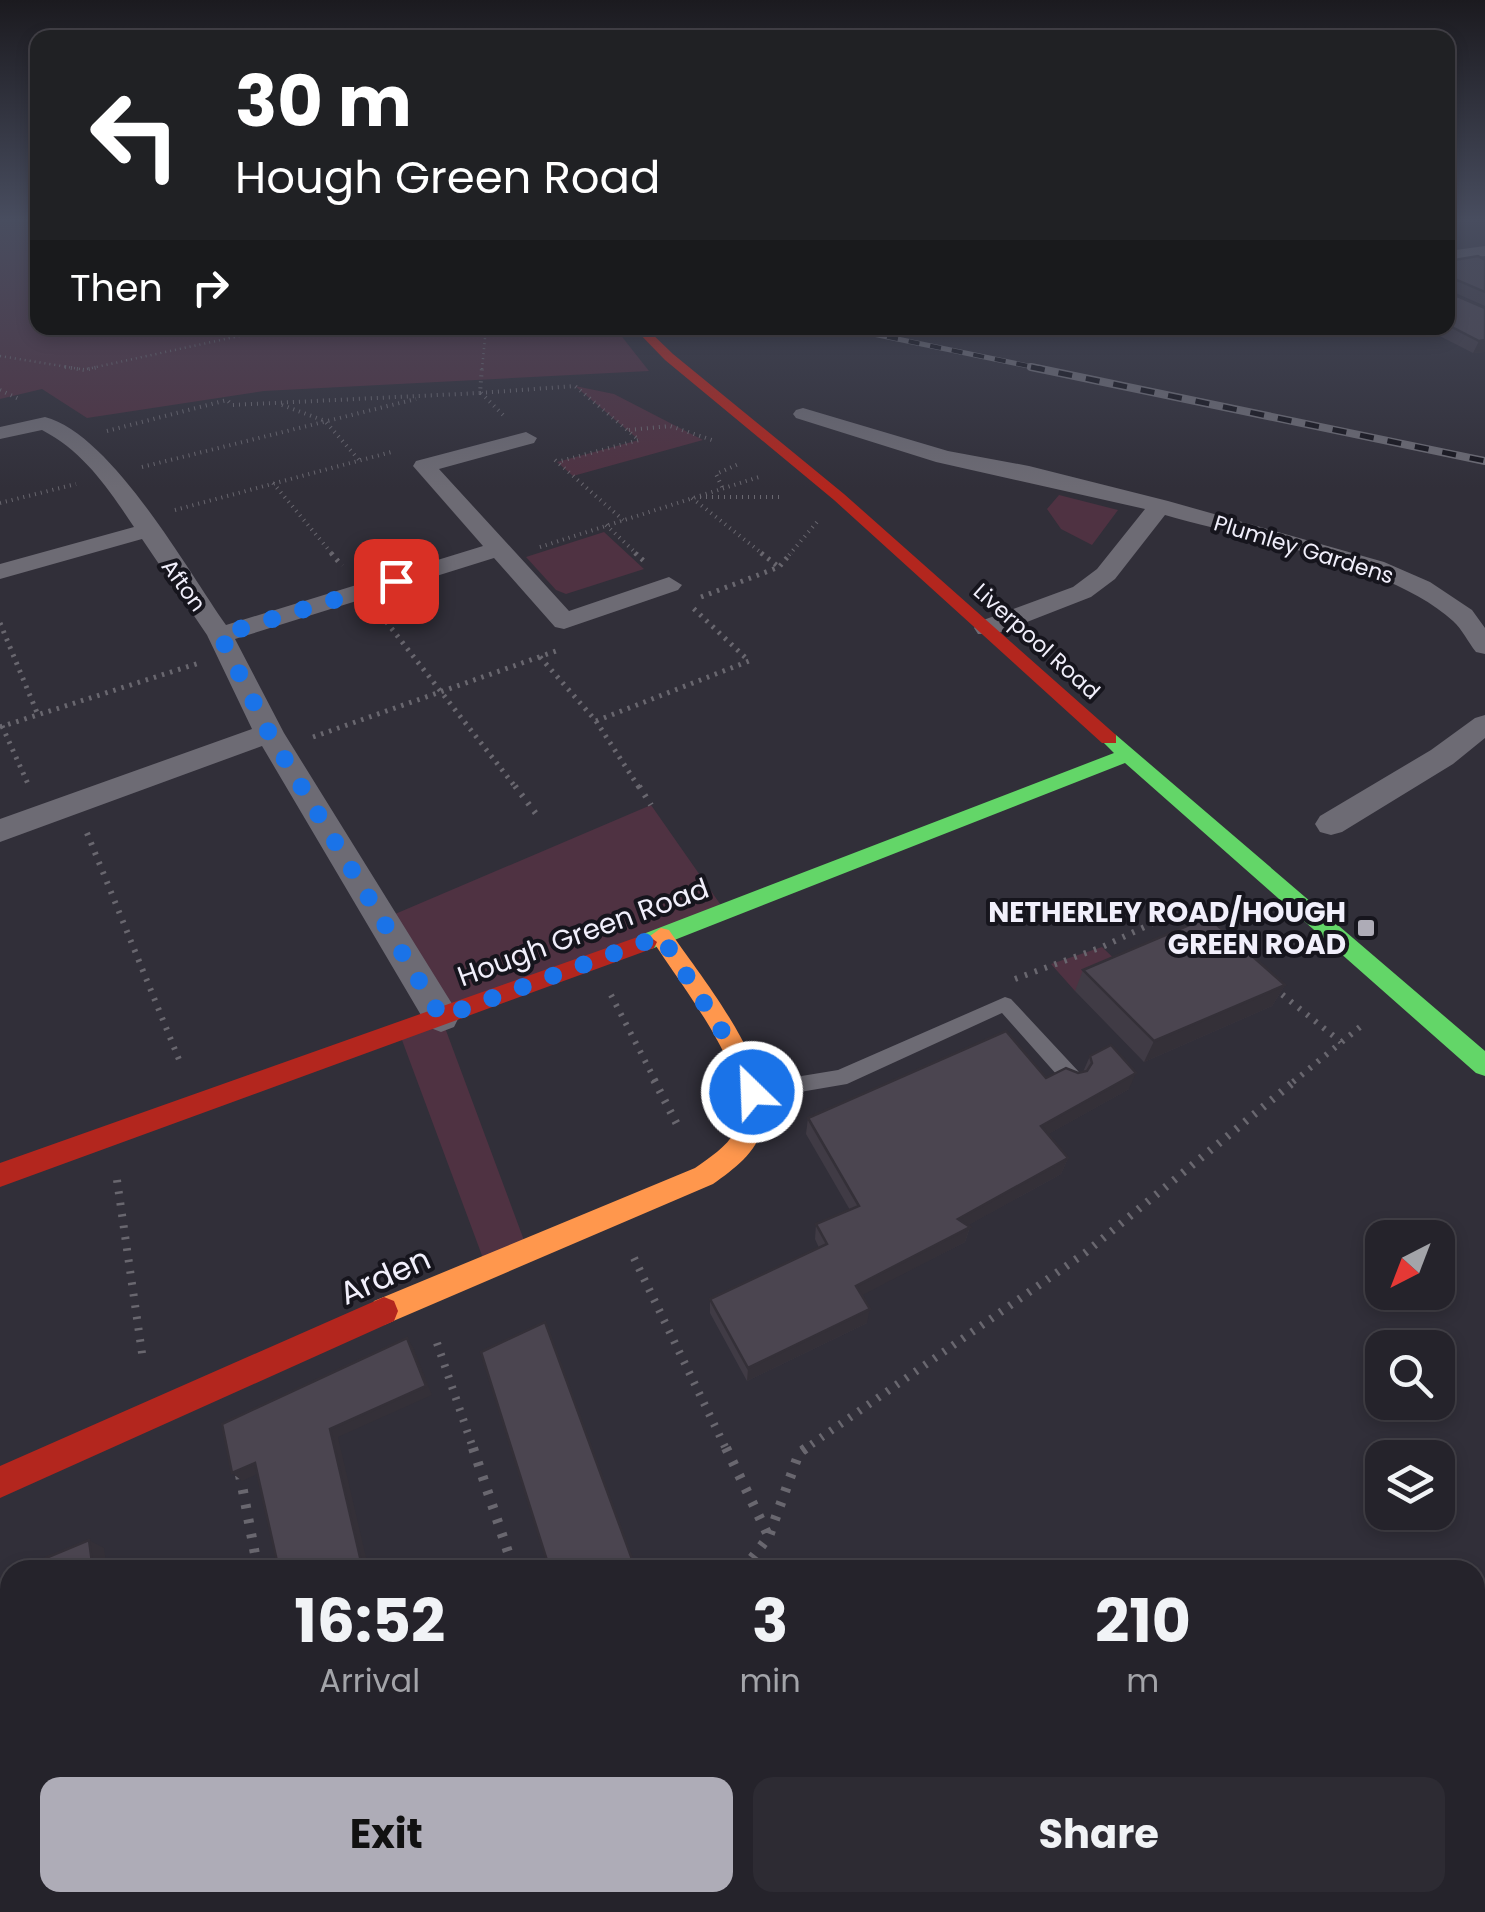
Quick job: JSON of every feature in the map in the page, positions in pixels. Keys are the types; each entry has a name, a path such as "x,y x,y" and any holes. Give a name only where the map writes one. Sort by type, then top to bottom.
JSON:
{"street":[{"name":"Liverpool Road","path":"647,335 839,497 1127,755 1485,1066"},
{"name":"Plumley Gardens","path":"804,414 944,456 1160,506 1374,566 1421,587 1464,616 1481,633"},
{"path":"0,433 45,423 75,439"},
{"path":"832,445 852,431"},
{"path":"526,438 424,466 564,622 670,585"},
{"name":"Afton","path":"75,439 110,475 225,644 274,741 441,1017"},
{"path":"986,628 1082,592 1106,574 1160,506"},
{"path":"0,572 143,525"},
{"path":"225,644 363,592 501,554"},
{"path":"1331,824 1442,757 1485,724"},
{"path":"0,831 274,741"},
{"name":"Hough Green Road","path":"0,1174 594,962 1127,755"},
{"path":"661,936 740,1059 752,1092"},
{"name":"Arden","path":"0,1482 421,1295 704,1176 729,1159 741,1145 753,1111 752,1092"}],"lane":[{"path":"752,1092 840,1078 1005,1004 1072,1078"}],"path":[{"path":"0,356 84,370 244,335"},
{"path":"480,392 485,335"},
{"path":"75,439 227,400 232,404 575,386 640,440 557,462"},
{"path":"0,504 432,395"},
{"path":"276,402 324,421 359,460"},
{"path":"491,425 508,420"},
{"path":"629,430 670,426 710,438 721,447"},
{"path":"526,438 622,520"},
{"path":"143,525 273,483 407,448"},
{"path":"722,487 716,474 743,464 732,456"},
{"path":"501,554 802,465"},
{"path":"273,483 540,819"},
{"path":"691,497 839,497"},
{"path":"691,497 780,567"},
{"path":"596,721 749,660 688,602 780,567 839,497"},
{"path":"606,525 670,585"},
{"path":"0,623 38,715"},
{"path":"42,816 1,726 225,644"},
{"path":"274,741 441,692 567,647"},
{"path":"540,657 596,721 651,805"},
{"path":"75,804 197,1106"},
{"path":"1005,1004 1006,982 1102,947 1187,908 1214,933"},
{"path":"594,962 704,1176"},
{"path":"1269,983 1342,1042"},
{"path":"751,1560 769,1536 799,1453 1085,1254 1401,992"},
{"path":"116,1179 152,1416"},
{"path":"613,1215 769,1536"},
{"path":"421,1295 511,1560"},
{"path":"238,1462 256,1560"}],"shaded area":[{"path":"0,309 30,309 30,335 621,335 649,371 264,391 87,418 42,389 0,399"},
{"path":"575,386 614,394 703,440 573,476 557,462 639,440"},
{"path":"1059,495 1118,510 1092,545 1061,529 1047,509"},
{"path":"604,532 644,569 566,594 556,590 526,557"},
{"path":"651,805 725,911 441,1017 528,1251 487,1269 399,1032 440,1017 381,920"},
{"path":"1102,947 1125,969 1075,991 1051,964"}],"building":[{"path":"1455,309 1485,309 1485,340 1479,341 1455,329"},
{"path":"1208,917 1285,985 1154,1041 1083,970"},
{"path":"1006,1031 1046,1078 1066,1068 1078,1073 1087,1071 1092,1063 1090,1056 1111,1045 1136,1073 1041,1126 1068,1158 958,1219 970,1227 856,1286 870,1309 748,1368 710,1299 827,1244 816,1224 859,1206 808,1118"},
{"path":"545,1322 632,1560 547,1560 481,1352"},
{"path":"407,1338 426,1386 330,1429 361,1560 277,1560 255,1463 232,1473 222,1424"},
{"path":"89,1540 92,1560 41,1560"}],"railway":[{"path":"878,335 1043,369"},
{"path":"1031,367 1485,461"}],"traffic: fast":[{"path":"1109,739 1485,1066"},
{"path":"646,942 1127,755"}],"traffic: slow":[{"path":"384,1311 704,1176 743,1141 751,1125 747,1080 721,1027 661,936"}],"traffic: jam":[{"path":"647,335 839,497 1109,739"},
{"path":"0,1175 646,942"},
{"path":"0,1482 384,1311"}],"place":[{"name":"NETHERLEY ROAD/HOUGH GREEN ROAD","path":"1366,928"}],"route":[{"path":"396,581 220,635 269,733 441,1017 661,936 740,1059 752,1092"}]}
